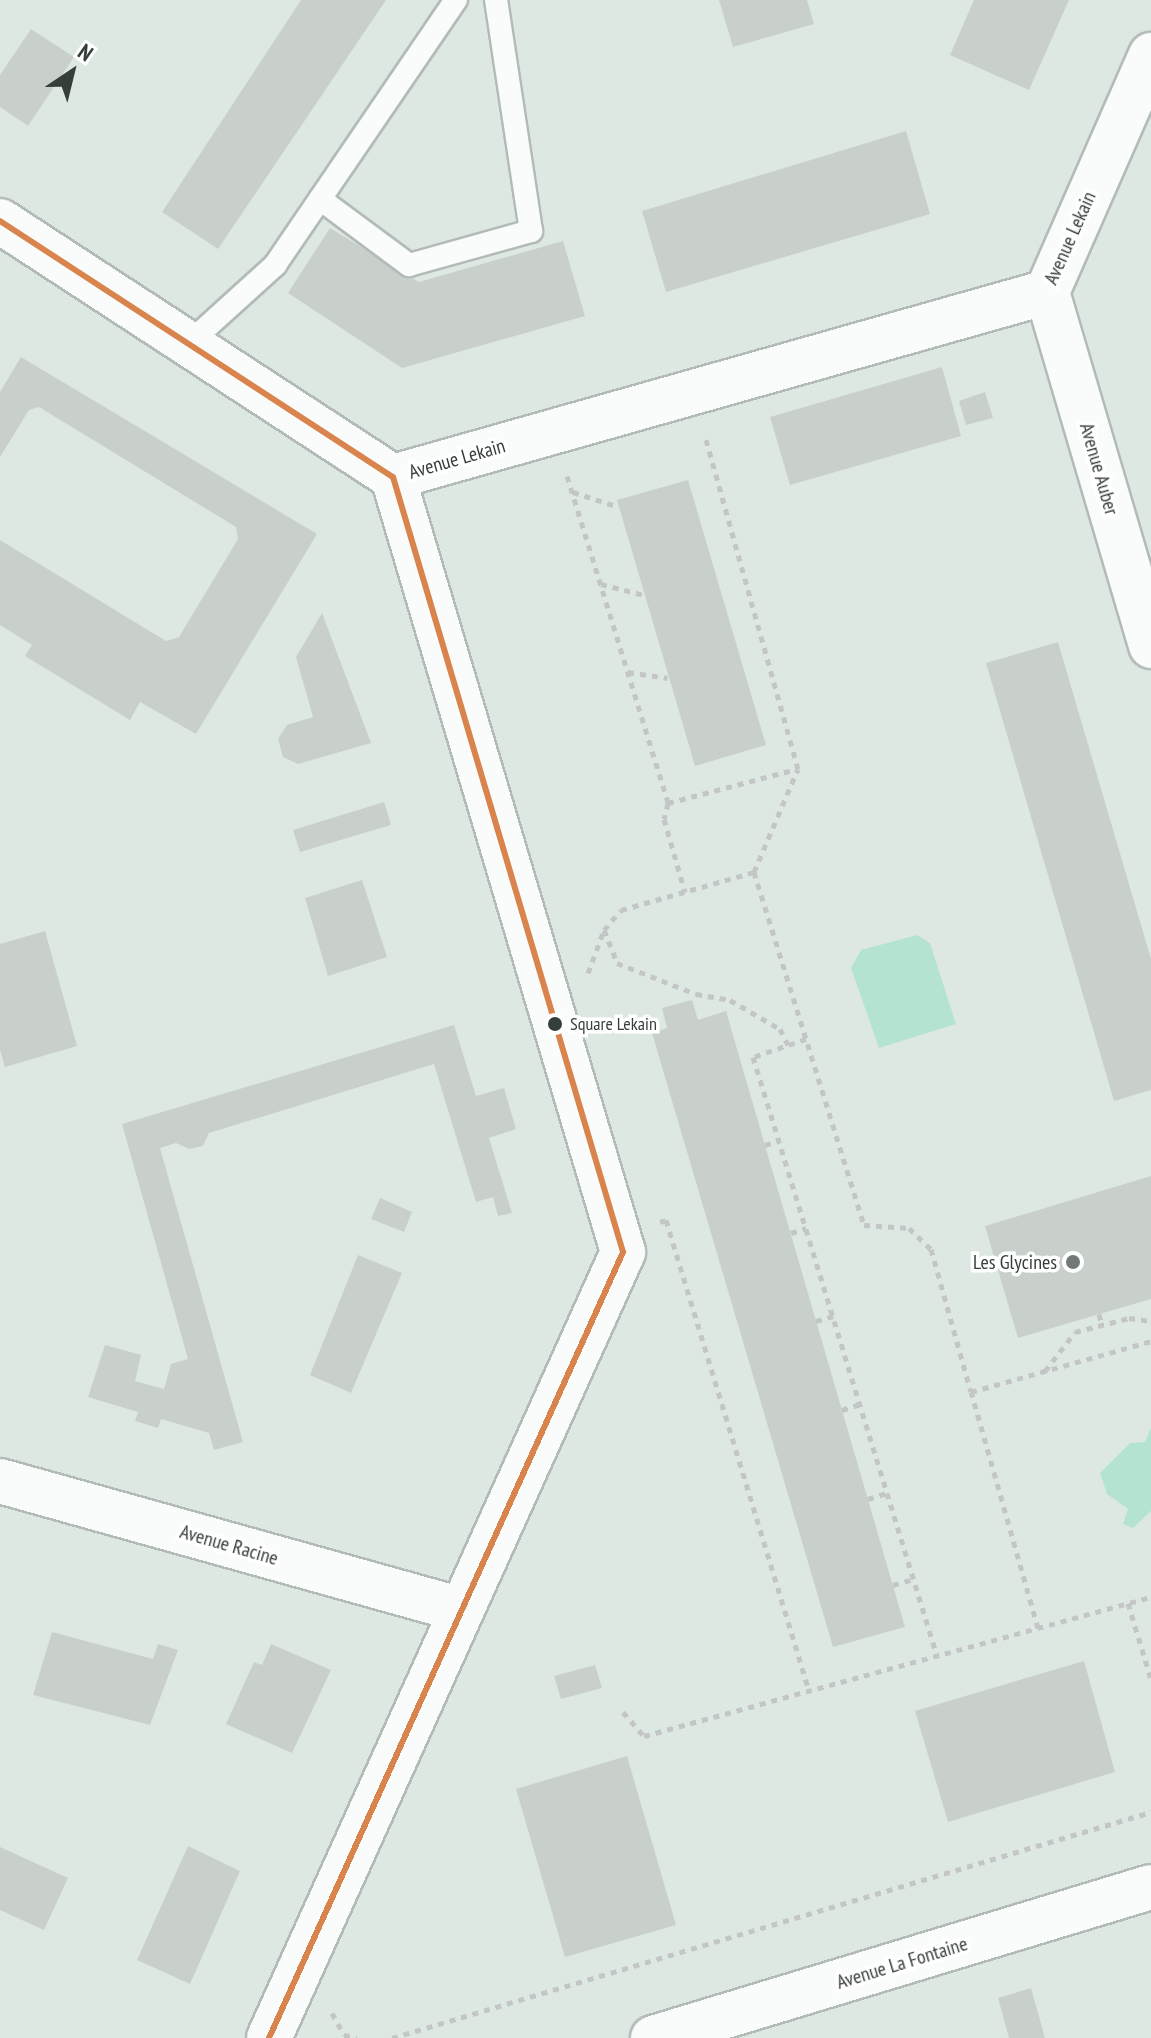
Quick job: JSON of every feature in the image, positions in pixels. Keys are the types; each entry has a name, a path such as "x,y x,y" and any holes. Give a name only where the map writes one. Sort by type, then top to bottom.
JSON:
{"street":[{"name":"Avenue Lekain","path":"269,2038 459,1609 623,1252 393,477 1047,292 1151,55"},
{"path":"0,221 393,477"},
{"name":"Avenue Auber","path":"1047,292 1151,646"},
{"name":"Avenue Racine","path":"0,1481 459,1609"},
{"name":"Avenue La Fontaine","path":"653,2038 1151,1887"}],"lane":[{"path":"188,344 275,265 456,0"},
{"path":"320,199 409,265 531,231 496,0"}],"path":[{"path":"693,392 798,769 754,872 864,1225 909,1228 931,1249 1038,1628"},
{"path":"554,432 668,803 664,819 685,892"},
{"path":"572,492 619,507"},
{"path":"600,584 644,595"},
{"path":"628,672 668,678"},
{"path":"668,803 798,769"},
{"path":"549,1001 584,985 604,930 621,910 754,872"},
{"path":"604,930 617,963 696,994 730,1000 780,1029 788,1045"},
{"path":"806,1039 753,1057 937,1656"},
{"path":"765,1145 779,1141"},
{"path":"619,1237 666,1220 809,1691"},
{"path":"791,1233 806,1228"},
{"path":"1099,1314 1102,1325"},
{"path":"816,1321 833,1316"},
{"path":"1045,1371 1075,1332 1129,1318 1151,1321"},
{"path":"971,1392 1151,1341"},
{"path":"842,1410 860,1404"},
{"path":"868,1499 887,1493"},
{"path":"893,1585 914,1579"},
{"path":"623,1712 644,1736 1151,1597"},
{"path":"1128,1603 1151,1679"},
{"path":"392,2038 1151,1812"}],"green space":[{"path":"917,935 930,943 956,1024 879,1048 851,968 861,950"},
{"path":"1151,1428 1151,1511 1133,1528 1123,1524 1128,1509 1107,1494 1100,1473 1130,1443 1145,1442"}],"building":[{"path":"301,0 386,0 218,249 162,212"},
{"path":"719,0 807,0 814,24 733,47"},
{"path":"974,0 1069,0 1029,90 950,55"},
{"path":"31,29 74,57 28,126 0,107 0,75"},
{"path":"906,131 930,214 666,292 642,211"},
{"path":"330,228 419,282 563,241 585,316 402,368 288,293"},
{"path":"21,357 317,534 196,734 140,702 130,720 25,656 32,645 0,625 0,540 166,641 179,637 238,539 236,527 39,407 29,410 0,457 0,392"},
{"path":"942,367 961,436 790,485 770,417"},
{"path":"985,392 993,418 966,425 959,401"},
{"path":"688,480 766,745 695,766 617,500"},
{"path":"322,613 371,743 298,764 283,757 278,739 287,725 313,717 296,657"},
{"path":"1058,642 1151,959 1151,1090 1114,1101 986,663"},
{"path":"384,802 391,825 300,852 293,830"},
{"path":"362,880 387,957 328,976 305,898"},
{"path":"45,931 77,1046 5,1067 0,1050 0,944"},
{"path":"692,1000 698,1020 726,1011 905,1627 833,1647 652,1033 667,1028 662,1008"},
{"path":"454,1025 476,1096 504,1088 516,1129 489,1138 512,1213 498,1216 493,1197 476,1202 434,1064 209,1133 203,1146 189,1149 176,1143 160,1148 243,1442 214,1450 209,1433 161,1419 158,1428 135,1421 138,1412 88,1397 105,1345 141,1355 135,1381 164,1389 171,1364 188,1359 122,1124"},
{"name":"Les Glycines","path":"1151,1176 1151,1299 1018,1338 985,1226"},
{"path":"380,1198 412,1212 404,1232 371,1219"},
{"path":"358,1255 402,1273 351,1393 310,1375"},
{"path":"52,1632 153,1659 158,1644 178,1650 150,1725 33,1695"},
{"path":"271,1644 331,1670 292,1753 226,1724 254,1662 262,1665"},
{"path":"1084,1661 1115,1772 948,1822 915,1711"},
{"path":"595,1665 602,1688 561,1699 554,1676"},
{"path":"627,1756 676,1925 565,1957 516,1789"},
{"path":"188,1846 240,1871 190,1984 137,1960"},
{"path":"0,1847 68,1878 44,1930 0,1910"},
{"path":"1031,1988 1045,2038 1009,2038 998,1998"}],"transit line":[{"path":"0,221 393,477"},
{"path":"269,2038 623,1252 393,477"}],"place":[{"name":"Square Lekain","path":"555,1024"},
{"name":"Les Glycines","path":"1073,1262"}]}
